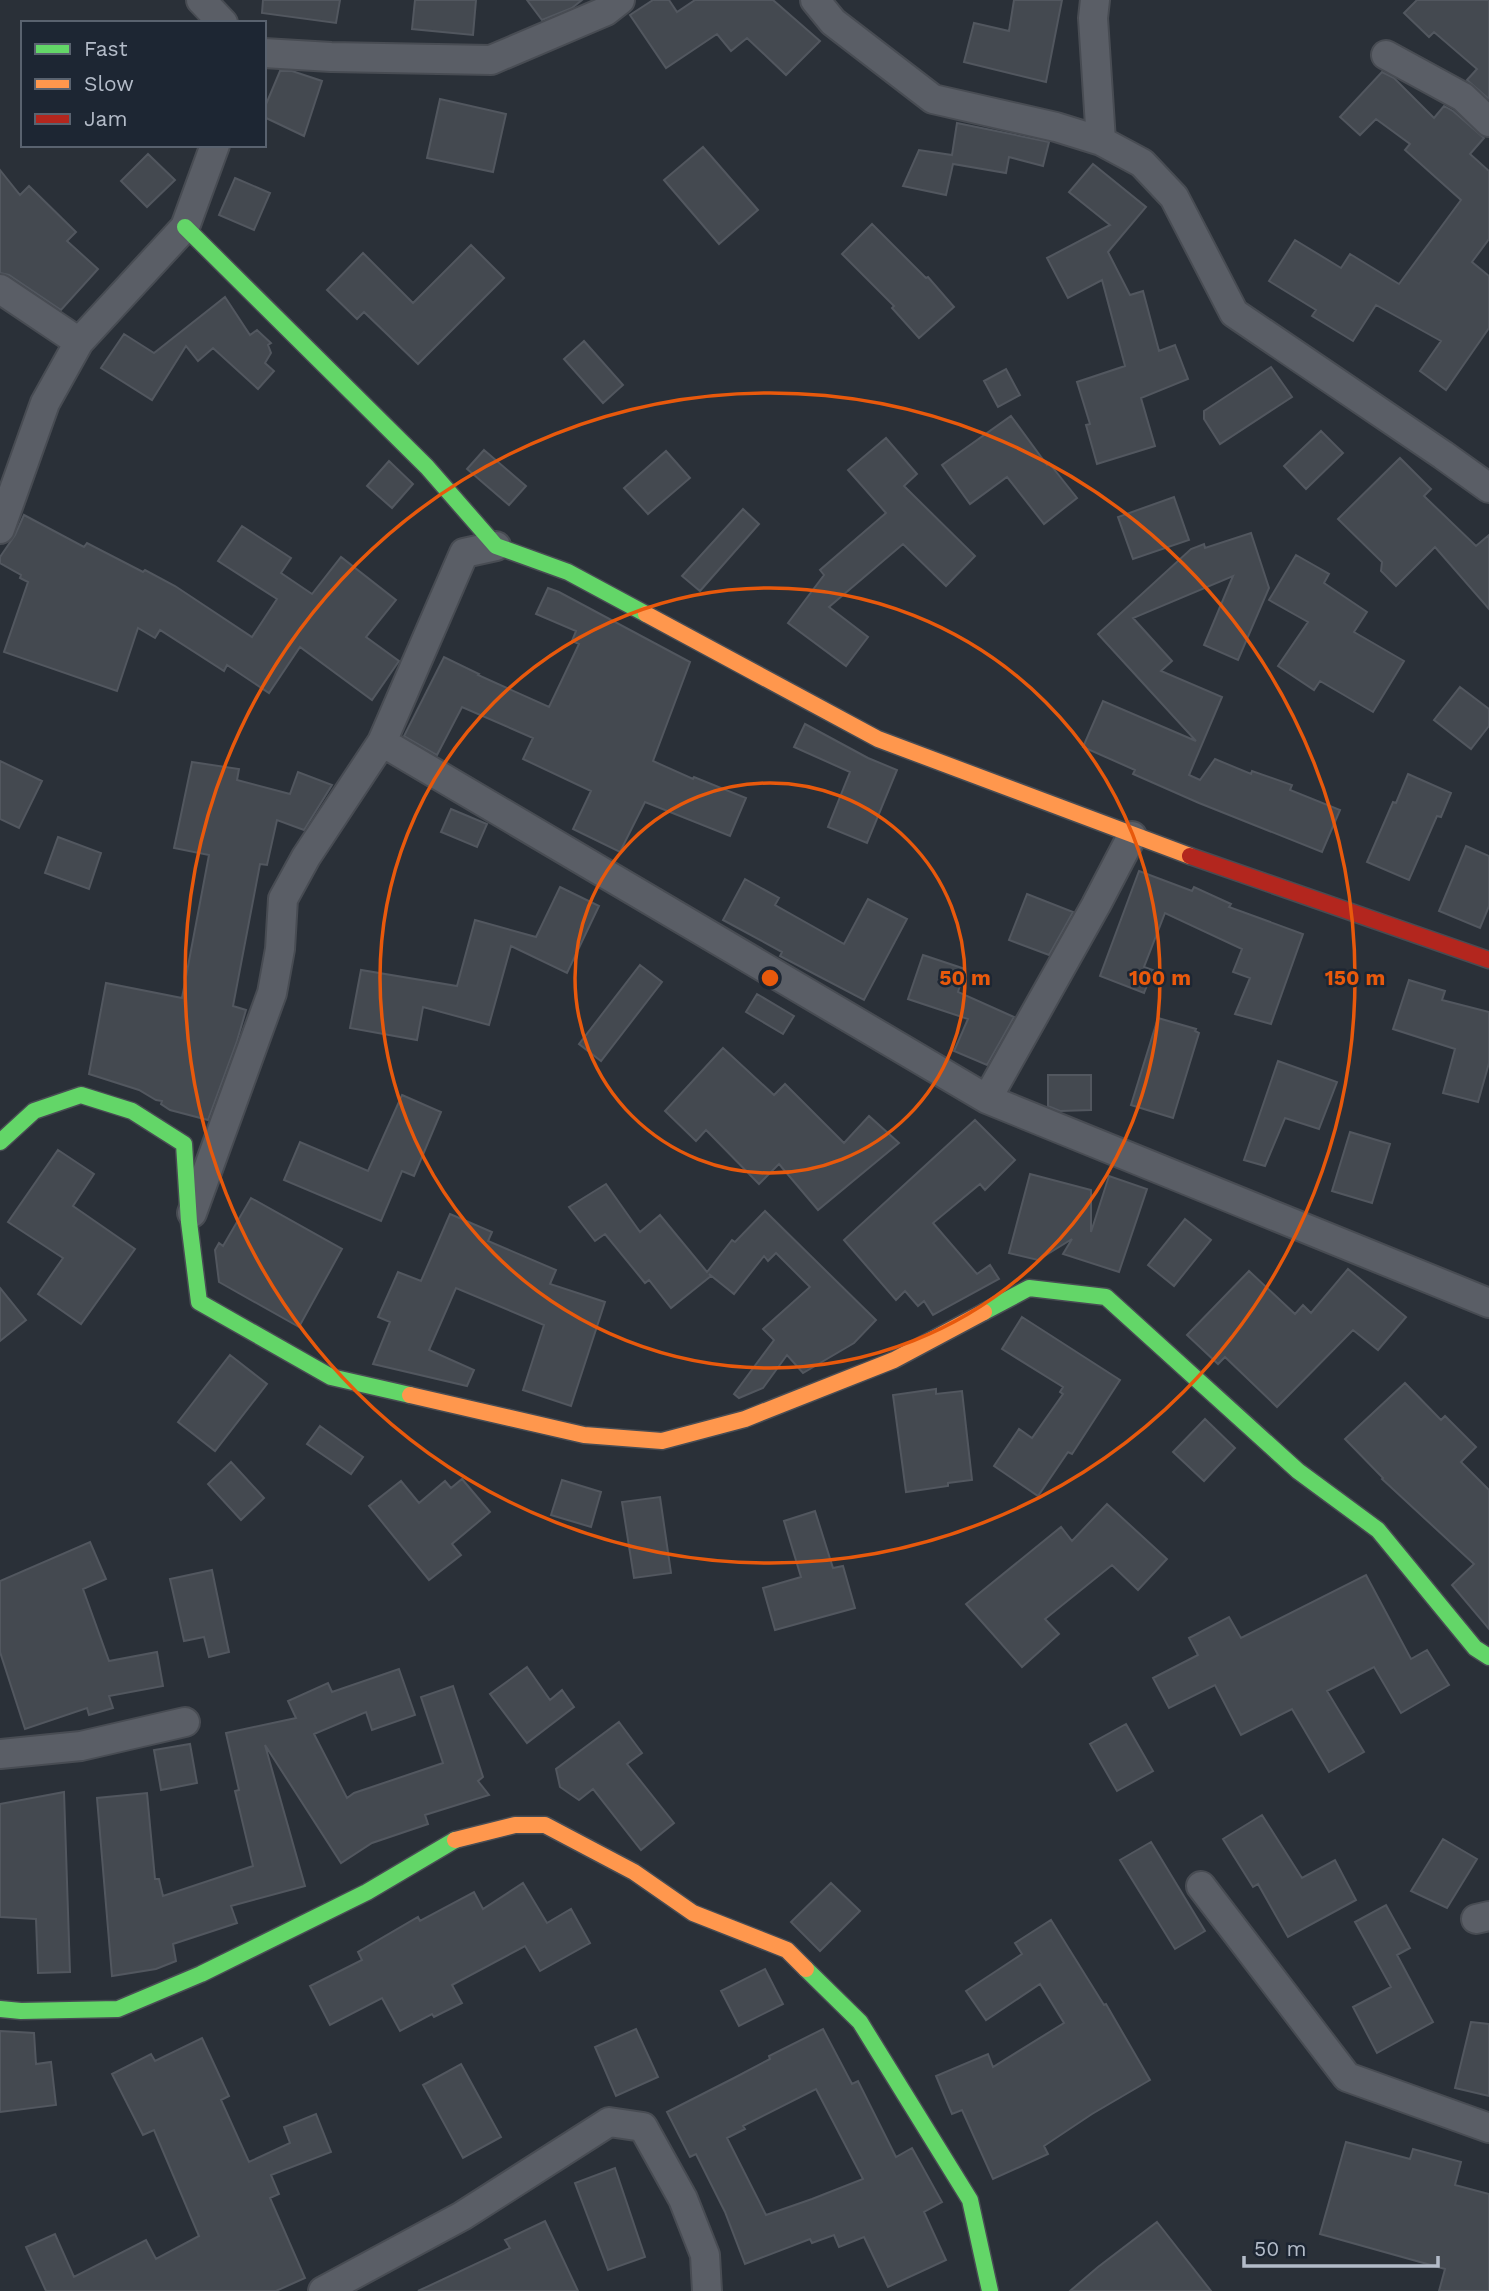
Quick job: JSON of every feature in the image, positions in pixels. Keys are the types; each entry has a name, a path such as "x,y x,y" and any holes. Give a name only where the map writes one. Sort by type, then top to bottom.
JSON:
{"street":[{"path":"201,0 220,21"},
{"path":"266,53 491,60 606,11 620,0"},
{"path":"815,0 833,22 933,99 1056,127 1101,141 1142,163 1174,197 1234,313 1489,488"},
{"path":"1095,0 1093,18 1101,141"},
{"path":"1386,55 1463,97 1489,122"},
{"path":"0,529 45,403 79,342 185,227 214,147"},
{"path":"185,227 427,467 496,546 568,572 878,738 1132,836 1489,960"},
{"path":"0,289 79,342"},
{"path":"189,1222 272,993 280,949 283,899 306,857 382,742 464,553 496,546"},
{"path":"382,742 987,1100 1489,1303"},
{"path":"987,1100 1132,836"},
{"path":"0,1142 34,1111 81,1095 132,1111 184,1144 189,1222 199,1302 331,1377 584,1435 662,1441 745,1419 894,1360 1029,1288 1105,1297 1298,1471 1378,1530 1475,1648 1489,1657"},
{"path":"0,1754 81,1746 185,1722"},
{"path":"0,2009 118,2009 201,1974 367,1892 458,1838 515,1825 545,1825 634,1872 693,1913 787,1950 860,2022 970,2200 990,2291"},
{"path":"1201,1886 1347,2077 1489,2128"},
{"path":"323,2291 463,2216 610,2122 643,2127 683,2199 705,2255 707,2291"}],"building":[{"path":"263,0 340,0 336,23 262,13"},
{"path":"415,0 476,0 473,35 412,29"},
{"path":"527,0 582,0 572,8 542,20"},
{"path":"653,0 669,0 677,12 695,0 773,0 820,41 786,75 747,38 731,51 717,34 666,68 630,15"},
{"path":"1014,0 1062,0 1046,82 964,62 974,23 1009,31"},
{"path":"1417,0 1489,0 1489,99 1467,80 1477,69 1434,32 1429,37 1404,13"},
{"path":"280,71 292,71 322,81 304,136 266,118 266,104"},
{"path":"1382,72 1394,78 1434,118 1444,106 1484,138 1470,154 1489,171 1489,239 1472,262 1489,276 1489,328 1446,390 1420,371 1441,341 1376,305 1353,341 1312,316 1316,310 1269,281 1295,240 1341,268 1350,254 1399,284 1461,200 1405,150 1410,144 1376,119 1360,135 1340,117"},
{"path":"440,99 506,114 493,172 427,158"},
{"path":"957,123 1049,142 1043,166 1009,157 1006,173 953,164 946,195 903,186 919,150 952,155"},
{"path":"703,147 758,210 719,244 664,180"},
{"path":"148,154 175,180 147,207 121,181"},
{"path":"1093,164 1146,207 1108,252 1130,295 1143,291 1159,351 1175,345 1188,379 1141,398 1155,446 1097,464 1086,425 1090,424 1077,382 1125,366 1102,280 1068,298 1047,258 1110,225 1069,192"},
{"path":"0,170 20,195 29,186 76,232 67,241 98,269 61,310 9,275 0,273"},
{"path":"235,178 270,193 254,230 219,215"},
{"path":"872,224 926,278 928,277 954,307 919,338 892,308 894,306 842,254"},
{"path":"471,245 504,278 418,364 364,312 357,319 327,290 363,253 413,303"},
{"path":"225,297 250,335 257,330 271,343 268,345 271,353 265,363 274,371 258,389 213,348 198,361 186,346 152,400 101,368 124,334 154,353"},
{"path":"584,341 623,385 603,403 564,359"},
{"path":"1271,367 1292,397 1220,444 1204,419 1204,411"},
{"path":"1006,369 1020,395 998,407 984,381"},
{"path":"1011,416 1047,465 1049,463 1077,498 1044,524 1007,477 970,504 942,465"},
{"path":"1321,431 1343,453 1306,489 1284,466"},
{"path":"886,438 917,474 904,486 975,556 946,586 903,544 829,607 868,637 846,666 788,623 824,575 820,570 886,513 848,470"},
{"path":"484,450 526,486 509,505 467,469"},
{"path":"666,451 690,478 648,514 624,488"},
{"path":"1400,458 1431,489 1424,496 1476,546 1489,535 1489,609 1435,547 1396,586 1381,571 1382,562 1338,519"},
{"path":"389,461 413,484 392,508 367,486"},
{"path":"1174,497 1189,540 1133,559 1118,517"},
{"path":"743,509 759,524 700,591 682,576"},
{"path":"24,515 84,547 87,543 175,586 252,637 277,599 218,561 242,526 291,558 281,573 312,594 341,557 396,600 366,637 399,661 372,700 300,647 269,693 227,665 224,671 160,630 155,638 138,628 117,691 4,652 28,582 0,563 0,557 15,535"},
{"path":"1251,533 1269,588 1238,660 1204,645 1233,576 1133,618 1172,661 1161,671 1222,697 1189,775 1200,780 1215,759 1251,774 1252,771 1292,785 1290,790 1340,810 1322,852 1199,803 1133,774 1135,770 1083,747 1103,701 1196,741 1098,634 1191,549 1204,544 1205,548"},
{"path":"1296,555 1329,574 1324,583 1367,612 1354,632 1404,661 1373,712 1320,681 1314,690 1278,666 1308,622 1269,600"},
{"path":"548,588 690,662 653,761 746,798 730,836 645,802 620,852 573,829 591,791 523,759 533,738 462,707 437,755 404,736 444,657 549,707 579,644 572,641 576,631 536,614"},
{"path":"1460,687 1489,709 1489,726 1471,749 1434,720"},
{"path":"805,724 868,758 897,770 867,843 828,827 850,772 794,747"},
{"path":"0,761 42,781 19,828 0,819"},
{"path":"192,762 239,769 237,780 290,794 298,772 332,785 304,830 277,820 267,865 260,864 233,1006 246,1010 208,1120 170,1110 161,1104 162,1101 139,1090 89,1074 106,983 182,998 209,855 174,848"},
{"path":"1408,774 1451,793 1441,817 1437,816 1409,880 1367,862"},
{"path":"451,809 487,824 477,847 441,832"},
{"path":"58,837 101,853 89,889 45,873"},
{"path":"1466,846 1489,856 1489,906 1480,928 1439,911"},
{"path":"1139,871 1192,891 1194,887 1231,904 1229,907 1303,934 1271,1024 1235,1014 1250,978 1233,972 1242,949 1165,913 1144,967 1153,970 1144,993 1100,976"},
{"path":"745,879 779,898 775,905 844,944 868,899 907,919 864,1000 780,956 782,952 723,920"},
{"path":"560,887 599,906 567,973 511,946 489,1025 423,1007 417,1040 350,1028 361,970 457,986 475,920 536,937"},
{"path":"1027,894 1073,912 1049,955 1009,940"},
{"path":"923,955 965,969 958,992 1014,1017 987,1065 954,1051 968,1019 908,999"},
{"path":"640,965 662,982 601,1061 579,1044"},
{"path":"1409,980 1445,991 1442,1000 1489,1012 1489,1063 1478,1102 1443,1093 1455,1049 1393,1029"},
{"path":"757,994 794,1016 783,1034 746,1012"},
{"path":"1158,1018 1196,1029 1199,1033 1173,1118 1131,1105"},
{"path":"723,1048 774,1095 785,1084 844,1143 869,1116 899,1143 818,1210 779,1164 759,1184 706,1130 696,1141 665,1111"},
{"path":"1278,1061 1337,1082 1319,1129 1285,1118 1265,1166 1244,1160"},
{"path":"1048,1075 1091,1075 1091,1110 1060,1111 1048,1106"},
{"path":"402,1095 441,1112 414,1176 402,1171 381,1221 284,1180 300,1142 368,1171"},
{"path":"975,1120 1015,1160 985,1190 980,1184 933,1223 977,1274 990,1265 999,1279 933,1315 924,1301 918,1306 905,1291 896,1300 844,1240"},
{"path":"1350,1132 1390,1144 1372,1203 1332,1191"},
{"path":"58,1150 94,1174 73,1206 135,1249 81,1324 38,1294 63,1258 8,1222"},
{"path":"1030,1174 1091,1190 1091,1232 1109,1176 1147,1189 1119,1272 1063,1254 1072,1239 1038,1260 1009,1253"},
{"path":"606,1184 640,1232 660,1215 707,1272 732,1240 735,1242 765,1211 876,1320 854,1343 803,1373 787,1355 763,1388 739,1398 734,1394 774,1340 763,1329 810,1287 776,1253 768,1261 764,1256 734,1294 709,1274 711,1276 671,1308 649,1280 645,1283 605,1234 595,1241 569,1207"},
{"path":"251,1198 342,1249 299,1327 219,1282 215,1250 219,1243 223,1246"},
{"path":"450,1214 492,1232 488,1241 556,1270 550,1284 605,1302 571,1406 523,1390 544,1325 456,1288 429,1350 474,1370 467,1386 373,1364 390,1322 378,1317 398,1272 421,1281"},
{"path":"1185,1219 1211,1240 1174,1286 1148,1265"},
{"path":"1348,1269 1406,1317 1378,1350 1353,1330 1277,1407 1225,1357 1218,1364 1187,1335 1249,1271 1295,1314 1303,1305 1311,1313"},
{"path":"0,1288 26,1320 0,1341"},
{"path":"1022,1317 1120,1380 1072,1454 1068,1452 1038,1496 994,1466 1019,1429 1032,1438 1063,1394 1060,1392 1063,1387 1002,1349"},
{"path":"230,1355 267,1384 215,1451 178,1422"},
{"path":"1405,1383 1441,1420 1445,1416 1476,1447 1461,1462 1489,1490 1489,1629 1452,1585 1474,1564 1382,1479 1345,1439"},
{"path":"936,1389 936,1394 962,1391 972,1480 906,1492 893,1395"},
{"path":"1205,1419 1235,1448 1204,1481 1173,1452"},
{"path":"320,1426 363,1457 351,1474 307,1444"},
{"path":"231,1462 264,1498 241,1520 208,1484"},
{"path":"462,1479 490,1512 452,1544 461,1555 429,1580 369,1506 401,1481 419,1503 445,1481 451,1488"},
{"path":"562,1480 601,1492 591,1527 551,1515"},
{"path":"660,1497 671,1573 634,1578 622,1502"},
{"path":"1107,1504 1167,1559 1138,1590 1112,1565 1045,1619 1059,1634 1022,1667 966,1604 1061,1527 1072,1541"},
{"path":"815,1511 833,1568 843,1566 855,1608 775,1630 763,1588 801,1577 784,1521"},
{"path":"90,1542 106,1579 83,1589 109,1661 157,1652 163,1686 109,1696 113,1708 89,1715 87,1708 25,1729 0,1652 0,1581"},
{"path":"212,1570 229,1652 209,1657 204,1637 184,1641 170,1579"},
{"path":"1366,1575 1411,1659 1427,1650 1449,1685 1401,1713 1374,1667 1327,1691 1364,1752 1329,1772 1292,1709 1241,1735 1215,1685 1169,1708 1153,1678 1198,1655 1189,1638 1229,1617 1241,1638"},
{"path":"527,1667 550,1700 562,1690 574,1707 527,1743 490,1694"},
{"path":"399,1669 415,1715 372,1730 366,1712 314,1734 347,1798 354,1793 443,1763 421,1697 453,1686 483,1777 478,1781 489,1795 425,1815 428,1824 372,1843 341,1863 265,1745 305,1886 231,1906 237,1923 173,1944 176,1961 156,1969 112,1976 97,1798 147,1793 155,1879 159,1879 163,1896 253,1866 235,1791 239,1790 226,1733 296,1718 288,1701 328,1683 332,1692"},
{"path":"619,1722 642,1753 627,1764 674,1823 641,1850 593,1789 579,1800 560,1787 556,1769"},
{"path":"1126,1724 1153,1771 1117,1791 1090,1744"},
{"path":"190,1744 197,1783 161,1790 154,1750"},
{"path":"64,1792 70,1972 38,1973 36,1919 0,1917 0,1804"},
{"path":"1262,1815 1302,1878 1335,1860 1356,1900 1288,1937 1258,1884 1253,1887 1223,1839"},
{"path":"1443,1839 1477,1859 1447,1908 1411,1891"},
{"path":"1151,1842 1205,1931 1175,1949 1120,1860"},
{"path":"523,1883 547,1923 571,1909 590,1943 540,1971 525,1946 452,1985 462,2003 434,2017 432,2014 400,2031 382,1998 330,2025 310,1986 362,1960 358,1952 418,1917 420,1921 474,1892 483,1909"},
{"path":"831,1883 860,1911 820,1951 791,1922"},
{"path":"1386,1905 1410,1948 1397,1955 1433,2022 1377,2053 1353,2007 1391,1987 1355,1922"},
{"path":"1051,1920 1104,2005 1106,2004 1150,2080 1044,2146 1048,2154 993,2179 962,2110 952,2114 936,2076 988,2054 993,2067 1064,2023 1040,1984 986,2020 966,1991 1022,1954 1015,1943"},
{"path":"765,1969 783,2004 739,2026 721,1991"},
{"path":"1471,2022 1489,2024 1489,2096 1455,2088"},
{"path":"636,2029 658,2077 616,2096 595,2047"},
{"path":"823,2029 852,2084 858,2081 896,2157 912,2148 942,2202 924,2212 946,2260 888,2287 864,2237 839,2247 834,2235 812,2243 810,2239 745,2264 725,2212 696,2154 690,2157 667,2112 770,2059 769,2056","holes":["816,2089 863,2179 766,2215 727,2138 745,2129 743,2126"]},
{"path":"0,2031 34,2033 36,2064 51,2062 56,2105 0,2112"},
{"path":"202,2038 229,2096 221,2100 249,2162 290,2143 284,2127 316,2114 331,2152 271,2175 279,2194 270,2198 305,2278 276,2291 46,2291 26,2247 55,2234 74,2277 146,2240 156,2259 199,2236 154,2130 143,2135 112,2074 151,2054 155,2061"},
{"path":"461,2064 501,2137 463,2158 423,2085"},
{"path":"1346,2142 1410,2159 1413,2149 1461,2162 1455,2185 1489,2194 1489,2291 1439,2291 1445,2269 1320,2234"},
{"path":"615,2168 645,2257 608,2270 575,2183"},
{"path":"545,2221 578,2291 418,2291 510,2248 505,2240"},
{"path":"1157,2222 1211,2291 1070,2291 1098,2267"}],"traffic: fast":[{"path":"185,227 427,467 496,546 568,572 646,614"},
{"path":"0,1142 34,1111 81,1095 132,1111 184,1144 189,1222 199,1302 331,1377 410,1395"},
{"path":"984,1312 1029,1288 1106,1297 1298,1471 1378,1530 1475,1648 1489,1657"},
{"path":"0,2009 118,2009 201,1974 367,1892 455,1840"},
{"path":"806,1969 860,2022 970,2200 990,2291"}],"traffic: slow":[{"path":"646,614 878,739 1190,856"},
{"path":"410,1395 584,1435 662,1441 745,1419 894,1360 984,1312"},
{"path":"455,1840 515,1825 545,1825 634,1872 693,1913 787,1950 806,1969"}],"traffic: jam":[{"path":"1190,856 1489,960"}]}
